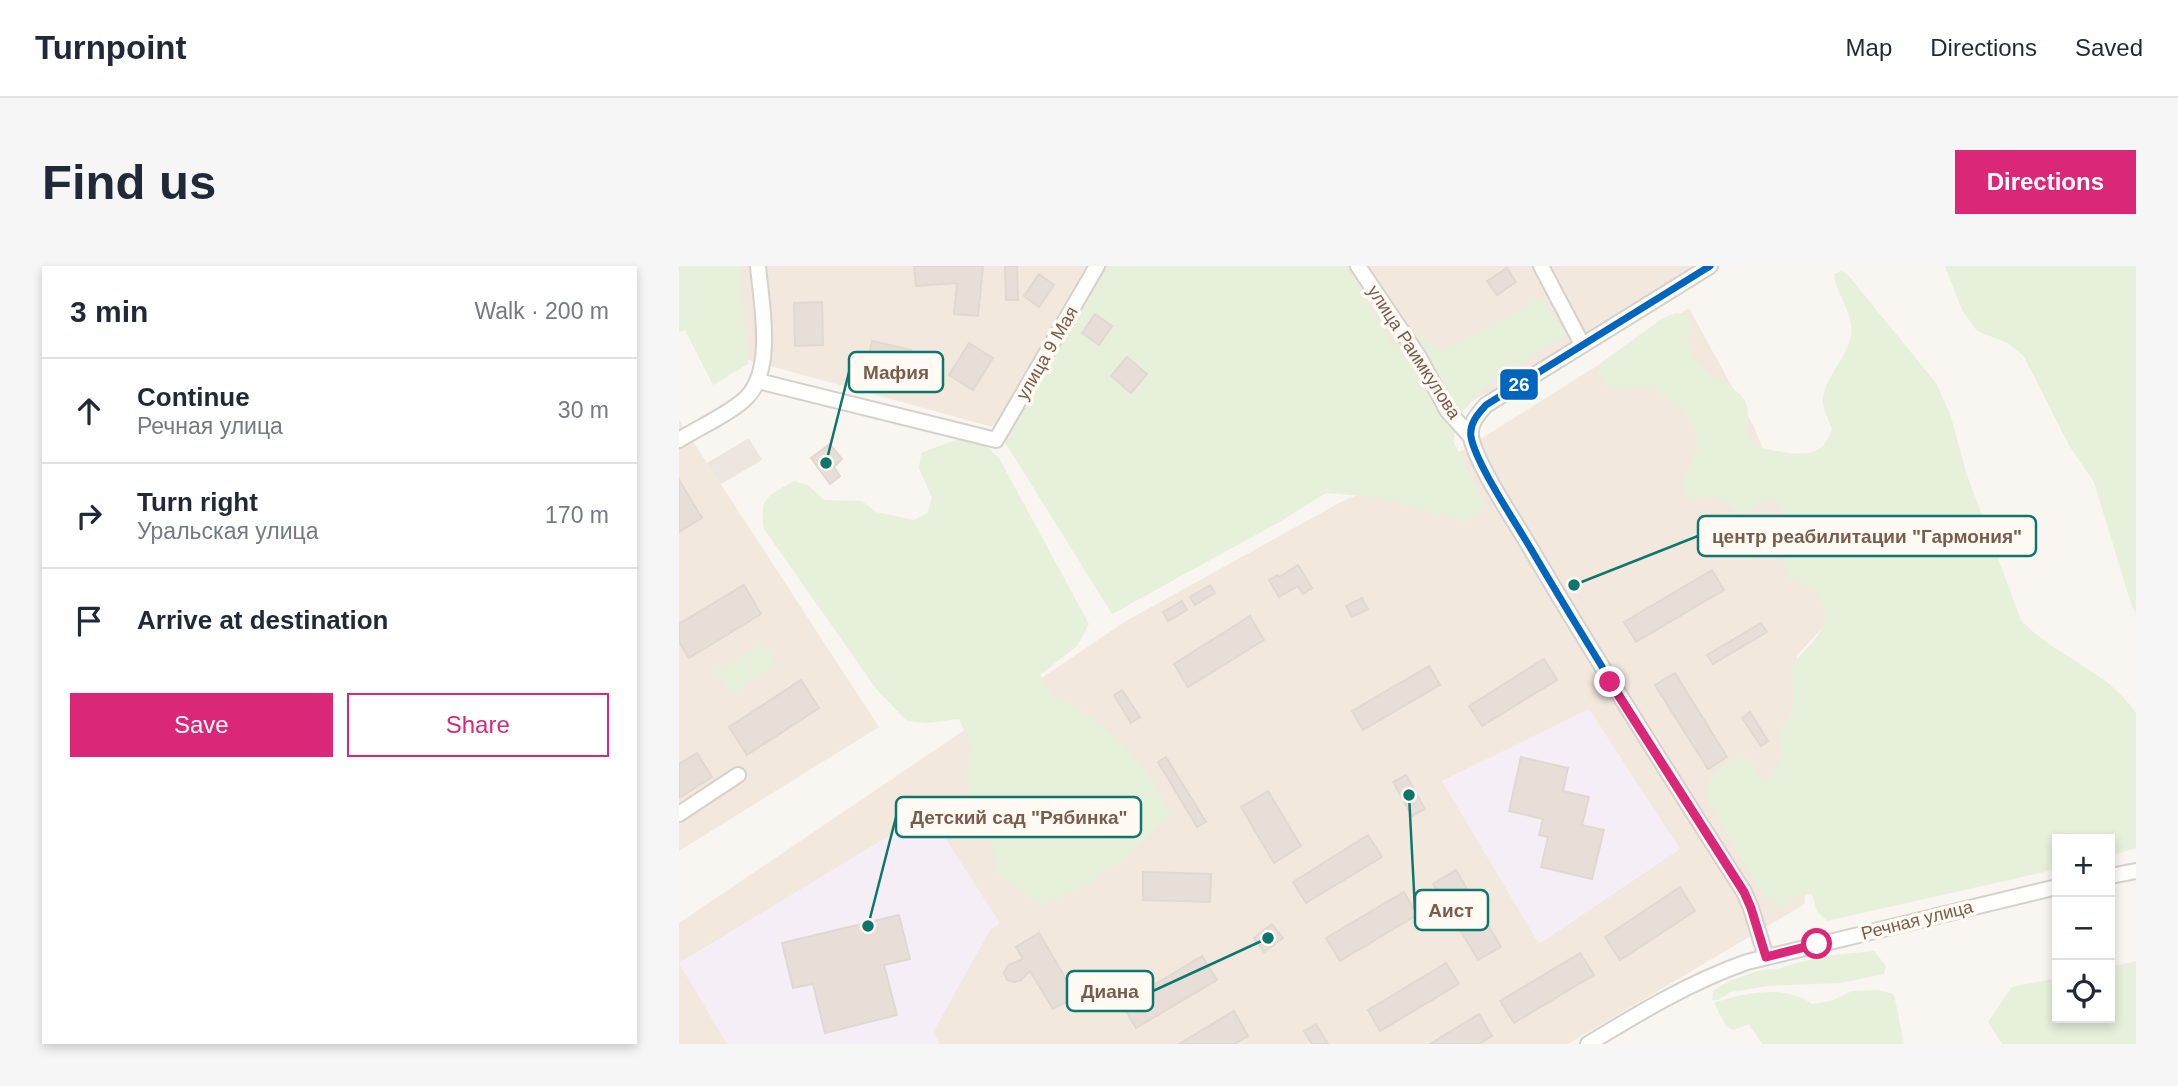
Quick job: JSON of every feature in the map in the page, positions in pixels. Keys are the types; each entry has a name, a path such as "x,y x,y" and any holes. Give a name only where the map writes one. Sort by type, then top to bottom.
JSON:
{"street":[{"path":"679,440 745,399 758,381 763,348 758,266"},
{"name":"улица 9 Мая","path":"758,381 996,440 1097,266"},
{"name":"улица Раимкулова","path":"1358,266 1419,357 1447,410 1471,437 1483,465 1575,623 1744,892 1766,957"},
{"path":"1541,266 1582,344"},
{"path":"1471,437 1476,415 1486,405 1710,266"},
{"path":"679,814 738,775"},
{"path":"2115,875 2136,871"},
{"name":"Речная улица","path":"1588,1044 1724,970 1766,957 2052,888"}],"shaded area":[{"path":"736,266 1694,266 1491,391 1127,573 1047,442 741,358"},
{"path":"1689,308 1754,427 1832,618 1797,655 1805,904 1568,1044 679,1044 679,923 1126,621 1341,502 1463,450"},
{"path":"679,420 879,727 679,851"},
{"path":"749,438 762,460 721,484 707,463"},
{"path":"1589,709 1680,849 1539,944 1442,781"},
{"path":"928,812 1000,923 990,930 933,1032 940,1044 727,1044 679,963"}],"green space":[{"path":"679,266 739,266 748,364 713,385 685,330 679,332"},
{"path":"1109,266 1346,266 1393,346 1421,335 1442,351 1542,298 1566,334 1486,387 1460,414 1453,441 1484,502 1480,512 1466,522 1376,497 1326,493 1281,521 1112,614 1003,439"},
{"path":"1945,266 2136,266 2136,613 2094,482 2070,447 2023,355 2008,343 1977,331 1962,310"},
{"path":"1841,271 1848,275 1936,383 1950,414 1967,475 2021,620 2049,644 2111,686 2136,713 2136,848 2115,854 2115,834 2052,834 2052,870 1827,921 1817,911 1812,894 1793,896 1787,906 1778,906 1761,893 1709,803 1707,785 1710,779 1730,761 1749,759 1761,778 1768,781 1783,759 1780,739 1782,725 1788,719 1793,705 1793,663 1821,630 1825,612 1822,602 1814,592 1793,580 1785,571 1793,534 1778,505 1766,500 1742,513 1717,498 1688,499 1682,491 1683,479 1697,450 1695,428 1681,410 1658,392 1645,388 1612,389 1604,384 1598,373 1601,363 1663,318 1676,313 1687,315 1691,322 1687,346 1705,369 1744,399 1748,411 1749,433 1757,446 1801,454 1818,450 1824,445 1832,429 1824,406 1825,389 1851,336 1850,319 1834,274"},
{"path":"958,439 986,446 999,458 1089,624 1077,646 1040,675 1052,696 1089,715 1123,744 1151,779 1170,816 1116,865 1092,882 1041,906 997,874 988,819 969,801 970,744 959,719 926,723 907,721 877,690 764,529 763,510 767,499 794,481 808,485 824,500 862,501 876,512 914,520 928,512 932,498 919,468 921,453"},
{"path":"763,643 777,666 731,694 716,671"},
{"path":"1874,951 1886,966 1884,974 1840,983 1767,986 1731,992 1718,1000 1712,1000 1713,991 1727,982 1761,970 1776,969 1823,956"},
{"path":"2136,961 2136,1044 2002,1044 1988,1022 2012,987 2052,979 2052,1023 2115,1023 2115,966"},
{"path":"1877,990 1894,994 1904,1044 1762,1044 1749,1024 1733,1030 1726,1026 1714,1003 1738,996 1777,992 1790,994 1812,1004 1831,1001 1852,991"}],"building":[{"path":"914,266 983,266 978,316 954,314 957,283 916,286"},
{"path":"1005,266 1017,266 1018,300 1006,300"},
{"path":"1507,268 1516,282 1497,295 1487,281"},
{"path":"1039,274 1054,285 1039,307 1024,296"},
{"path":"822,302 823,345 795,346 794,303"},
{"path":"1095,314 1112,326 1099,345 1082,333"},
{"path":"872,341 911,350 905,377 866,368"},
{"path":"969,343 993,358 973,390 949,375"},
{"path":"1127,357 1147,374 1131,393 1111,376"},
{"path":"830,444 842,459 834,467 840,476 830,484 811,458"},
{"path":"679,480 702,518 679,532"},
{"path":"1298,565 1312,588 1303,594 1298,586 1279,597 1269,580"},
{"path":"1712,570 1724,590 1636,642 1624,622"},
{"path":"744,585 761,614 689,658 679,642 679,624"},
{"path":"1210,585 1215,593 1195,605 1190,597"},
{"path":"1362,598 1368,609 1352,617 1346,606"},
{"path":"1182,601 1187,610 1168,621 1163,612"},
{"path":"1250,616 1264,640 1188,687 1174,664"},
{"path":"1761,623 1767,632 1713,664 1707,655"},
{"path":"1544,659 1557,680 1482,726 1469,706"},
{"path":"1429,666 1440,685 1363,730 1352,711"},
{"path":"1675,673 1727,757 1708,769 1655,685"},
{"path":"801,680 819,708 747,755 729,727"},
{"path":"1122,690 1140,717 1131,723 1114,695"},
{"path":"1750,712 1768,741 1761,746 1742,718"},
{"path":"697,753 712,777 679,798 679,764"},
{"path":"1166,757 1206,822 1197,827 1158,762"},
{"path":"1521,757 1568,768 1563,791 1589,797 1582,825 1604,830 1592,879 1541,867 1548,837 1539,835 1543,819 1509,811"},
{"path":"1406,775 1425,809 1412,816 1393,782"},
{"path":"1268,791 1301,846 1274,863 1241,807"},
{"path":"1368,835 1382,857 1306,903 1293,882"},
{"path":"1456,870 1501,947 1478,960 1433,884"},
{"path":"1143,872 1211,874 1210,902 1143,900"},
{"path":"1680,887 1695,911 1620,960 1605,937"},
{"path":"1404,892 1417,915 1340,961 1326,938"},
{"path":"899,915 910,959 884,965 897,1015 825,1033 813,984 793,988 782,943"},
{"path":"1272,924 1283,938 1264,952 1254,938"},
{"path":"1039,933 1076,996 1053,1009 1030,971 1021,980 1014,982 1007,980 1004,973 1008,965 1023,959 1016,947"},
{"path":"1580,953 1594,975 1514,1023 1500,1001"},
{"path":"1202,956 1217,980 1136,1028 1122,1004"},
{"path":"1446,963 1459,984 1380,1031 1368,1010"},
{"path":"1234,1011 1248,1036 1235,1044 1179,1044"},
{"path":"1479,1014 1492,1036 1479,1044 1430,1044"},
{"path":"1316,1024 1328,1044 1312,1044 1304,1031"}],"transit line":[{"name":"26","path":"1710,266 1486,405 1473,423 1471,437 1480,462 1507,509 1662,764 1744,892 1766,957"}],"place":[{"name":"Мафия","path":"826,463"},
{"name":"центр реабилитации \"Гармония\"","path":"1574,585"},
{"name":"Аист","path":"1409,795"},
{"name":"Детский сад \"Рябинка\"","path":"868,926"},
{"name":"Диана","path":"1268,938"}],"route":[{"path":"1610,682 1744,892 1766,957 1817,944"}]}
